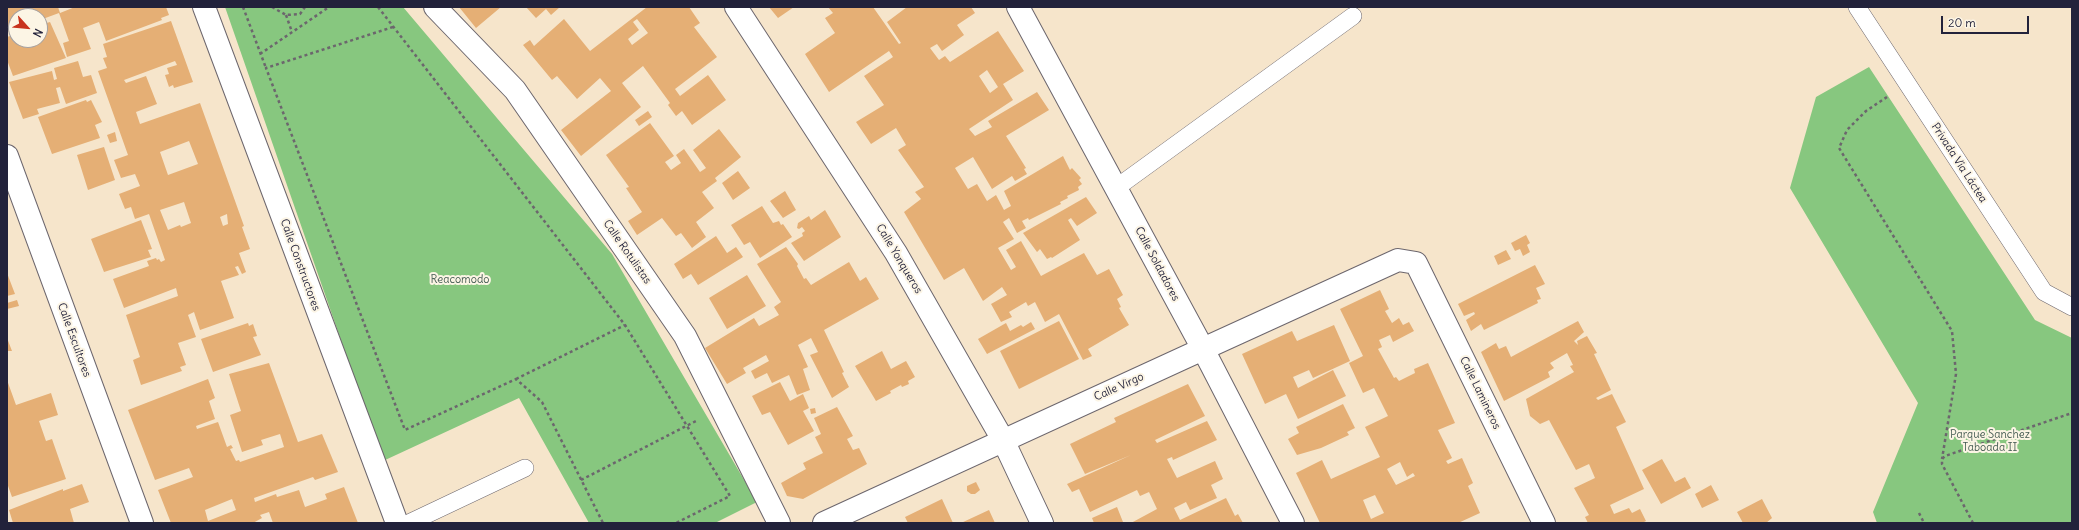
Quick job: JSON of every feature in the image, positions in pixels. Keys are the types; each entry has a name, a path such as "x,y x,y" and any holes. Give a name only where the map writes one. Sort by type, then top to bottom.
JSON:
{"street":[{"name":"Calle Constructores","path":"204,7 397,523"},
{"name":"Calle Rotulistas","path":"435,7 515,90 685,336 779,523"},
{"name":"Calle Yonqueros","path":"736,7 896,253 1003,440 1042,523"},
{"name":"Calle Soldadores","path":"1018,7 1203,349 1293,523"},
{"name":"Calle Escultores","path":"7,156 142,523"},
{"name":"Calle Virgo","path":"824,523 1398,260 1416,263"},
{"name":"Calle Lamineros","path":"1416,263 1544,523"}],"lane":[{"name":"Privada Vía Láctea","path":"1858,7 2044,292 2072,307"},
{"path":"1116,188 1353,16"},
{"path":"409,523 525,468"}],"path":[{"path":"243,7 405,430 516,379 625,325"},
{"path":"272,7 286,15 300,14 305,7"},
{"path":"260,54 329,7"},
{"path":"378,7 625,325 730,496 676,523"},
{"path":"286,15 292,32"},
{"path":"266,68 393,27"},
{"path":"1908,84 1866,111 1847,130 1839,148 1952,331 1956,374 1942,464 1973,523"},
{"path":"516,379 542,402 603,523"},
{"path":"1942,459 1945,456 2072,413"},
{"path":"581,480 701,419"},
{"path":"1919,513 1924,523"}],"green space":[{"name":"Reacomodo","path":"225,7 403,7 612,254 757,502 715,523 589,523 519,398 383,461"},
{"name":"Parque Sanchez Taboada II","path":"1869,67 2035,320 2072,338 2072,523 1877,523 1873,512 1918,403 1790,188 1816,97"}],"building":[{"path":"7,7 58,7 60,13 75,7 166,7 169,15 161,18 162,20 106,41 99,22 83,28 91,49 67,57 63,43 69,41 59,13 48,17 48,8 8,8 7,32"},
{"path":"459,7 501,7 476,28"},
{"path":"526,7 560,7 551,15 546,9 536,18"},
{"path":"647,7 689,7 700,23 694,27 717,57 675,89 680,96 708,75 726,100 692,125 682,111 676,116 668,105 670,103 643,66 622,83 641,107 581,156 561,130 611,91 600,78 577,99 557,76 552,80 523,45 530,40 534,46 564,19 590,51","holes":["637,19 648,33 632,45 628,39 639,30 633,22"]},
{"path":"769,7 794,7 778,18"},
{"path":"828,7 873,7 899,44 901,43 887,22 907,7 971,7 975,13 957,25 964,35 942,51 937,44 930,48 939,60 945,56 950,62 998,31 1024,71 1003,84 1013,100 969,129 975,136 992,127 988,121 1037,92 1049,110 1006,136 1026,168 1024,169 1027,174 1015,181 1012,176 992,189 973,157 955,168 968,189 977,184 987,201 996,195 1004,210 1011,206 1004,191 1063,156 1070,170 1072,168 1081,178 1079,180 1082,184 1078,187 1079,190 1067,196 1068,198 1060,202 1061,204 1029,220 1028,218 1022,221 1026,228 1017,233 1009,218 1003,222 1014,239 998,248 1011,270 1016,267 1006,250 1021,241 1041,276 1084,253 1097,275 1109,269 1123,295 1117,299 1121,307 1119,308 1129,325 1088,349 1092,356 1083,360 1059,314 1045,322 1035,302 1028,306 1026,302 1009,312 1012,317 1001,322 991,304 1007,295 1002,287 983,301 964,268 944,280 904,212 921,199 915,192 924,187 898,150 906,145 896,128 871,144 856,122 884,105 864,76 893,57 889,51 829,92 805,54 835,33 825,18 833,13","holes":["987,70 998,87 990,93 979,76"]},
{"path":"171,21 193,82 174,88 173,85 169,87 165,75 169,74 167,68 177,65 175,61 124,80 126,83 146,76 157,104 136,112 140,124 200,103 244,226 242,227 250,249 239,253 246,272 242,274 238,266 235,267 239,275 221,281 234,318 200,330 194,312 188,315 196,337 178,343 186,365 180,367 182,371 141,385 133,360 140,357 126,315 178,296 176,288 124,308 113,279 149,266 147,261 156,258 161,262 165,260 149,214 135,219 131,207 125,209 119,194 140,186 135,174 121,178 114,160 128,155 98,71 107,68 103,58 107,57 103,44","holes":["189,141 198,164 168,175 160,152","184,202 191,223 181,227 180,225 168,230 160,210","227,214 228,224 223,226 220,217"]},
{"path":"50,22 66,58 13,76 7,60 7,37 8,48 48,48 48,23"},
{"path":"78,61 83,77 91,75 97,93 66,104 60,87 56,88 60,103 37,109 39,114 23,119 9,82 52,71 54,80 57,79 54,68"},
{"path":"86,100 87,102 91,100 102,122 95,125 100,138 52,154 38,117"},
{"path":"648,111 652,117 639,126 635,120"},
{"path":"650,123 674,156 665,162 671,170 681,163 676,155 684,149 700,172 706,168 693,150 719,129 741,157 715,178 717,181 702,192 714,208 696,222 706,237 692,248 681,233 676,236 662,218 637,235 628,221 642,212 626,188 629,187 606,155"},
{"path":"115,132 117,141 110,143 107,135"},
{"path":"104,147 115,180 88,190 77,155"},
{"path":"738,171 750,188 733,200 722,183"},
{"path":"785,191 796,210 783,218 770,201"},
{"path":"1086,197 1097,213 1077,226 1071,218 1068,220 1080,240 1052,258 1047,259 1040,249 1037,252 1023,233"},
{"path":"762,206 773,223 779,221 781,225 783,224 792,237 760,258 750,242 744,245 731,225"},
{"path":"825,210 841,237 804,261 791,243 803,236 802,233 805,231 802,227 799,229 797,228 798,223 809,216 811,220"},
{"path":"141,220 152,249 148,250 151,257 104,272 91,239"},
{"path":"1526,235 1530,243 1527,245 1530,252 1523,256 1520,249 1515,251 1511,243"},
{"path":"716,236 727,253 736,247 743,257 698,285 691,274 683,279 674,264"},
{"path":"786,247 798,264 797,266 804,279 806,278 811,285 849,262 860,281 866,277 879,299 824,330 844,372 842,373 849,387 832,398 810,355 818,352 811,338 798,345 808,367 803,369 810,390 797,395 789,375 772,383 767,373 755,379 751,371 769,361 766,355 743,368 746,373 727,384 705,348 754,318 759,326 779,315 774,307 781,302 757,264"},
{"path":"1506,250 1511,259 1498,265 1494,256"},
{"path":"1535,265 1545,284 1536,288 1541,299 1537,300 1538,303 1484,330 1481,324 1471,331 1466,320 1475,314 1474,312 1464,316 1458,304"},
{"path":"7,273 15,294 7,296"},
{"path":"747,275 766,306 727,329 709,298"},
{"path":"1380,290 1389,309 1385,311 1392,323 1399,318 1403,325 1409,322 1414,331 1393,342 1390,335 1379,340 1382,347 1378,349 1394,378 1396,377 1399,381 1415,373 1414,369 1428,363 1455,423 1438,430 1452,458 1446,461 1448,464 1462,458 1473,483 1468,486 1480,513 1458,523 1320,523 1296,473 1322,460 1331,479 1380,457 1365,427 1388,416 1374,388 1363,393 1349,363 1363,356 1340,309","holes":["1400,462 1407,477 1413,473 1415,476 1396,485 1387,469","1375,495 1384,513 1371,519 1363,500"]},
{"path":"17,300 19,306 7,309 7,303"},
{"path":"1059,321 1079,359 1019,389 1000,351"},
{"path":"1578,321 1584,332 1574,341 1578,345 1577,341 1587,336 1597,353 1594,354 1611,390 1596,398 1598,400 1612,394 1626,422 1616,427 1644,489 1610,505 1614,514 1629,508 1632,513 1640,509 1646,521 1642,523 1588,523 1585,517 1589,515 1574,488 1595,478 1589,464 1576,470 1549,420 1540,424 1530,416 1526,399 1574,372 1570,366 1573,365 1567,353 1550,363 1554,368 1548,372 1550,377 1504,401 1481,352 1496,343 1499,349 1506,346 1511,357"},
{"path":"1031,322 1035,329 987,354 978,339 1006,323 1010,331 1021,325 1023,327"},
{"path":"248,323 249,326 253,324 257,336 253,337 261,355 213,372 201,339"},
{"path":"1334,325 1350,361 1313,378 1309,370 1293,377 1298,388 1333,370 1346,396 1298,419 1286,394 1265,404 1242,354 1292,331 1297,341"},
{"path":"7,338 12,351 7,351"},
{"path":"882,351 891,369 906,361 915,377 908,381 909,384 902,387 901,385 890,391 891,393 876,401 855,366"},
{"path":"269,363 298,442 322,434 338,472 315,480 313,477 254,498 255,502 276,494 277,497 299,490 305,507 327,499 325,494 344,487 358,523 273,523 269,512 260,515 262,518 253,523 171,523 158,490 193,477 189,468 155,480 128,410 208,379 215,398 209,401 215,419 196,426 197,429 218,422 227,447 231,445 233,448 230,449 236,461 239,460 240,462 284,447 280,434 261,440 263,445 242,452 230,415 241,411 229,374","holes":["232,499 236,510 208,521 205,510"]},
{"path":"7,380 16,405 51,393 58,415 39,421 46,441 52,439 66,479 12,497 7,483"},
{"path":"780,382 790,401 803,394 809,408 803,411 814,431 788,445 770,412 762,415 752,396"},
{"path":"1188,384 1205,416 1155,440 1157,443 1207,421 1217,440 1173,460 1172,457 1167,459 1177,478 1215,461 1223,479 1211,485 1217,498 1190,510 1186,502 1174,508 1180,520 1226,498 1235,516 1238,514 1243,523 1131,523 1157,509 1149,492 1140,496 1137,490 1090,512 1079,489 1072,492 1067,484 1131,455 1085,474 1070,444 1116,422 1114,418"},
{"path":"1343,404 1355,428 1347,432 1349,435 1321,448 1297,455 1288,439 1299,433 1296,427"},
{"path":"837,407 853,436 847,439 853,450 859,448 867,464 803,499 787,496 781,483 806,469 803,463 823,453 815,437 821,434 814,418"},
{"path":"815,408 816,413 811,414 810,409"},
{"path":"1662,459 1675,482 1685,477 1691,488 1661,504 1642,470"},
{"path":"976,482 980,490 975,494 971,494 967,491 967,486"},
{"path":"82,484 89,502 70,509 74,523 13,523 9,510 63,489 63,491"},
{"path":"1711,485 1719,500 1702,508 1695,494"},
{"path":"942,499 953,523 908,523 905,517"},
{"path":"1762,499 1772,518 1766,523 1743,523 1737,512"},
{"path":"1117,507 1123,522 1094,523 1092,518"},
{"path":"989,510 995,523 961,523"}]}
